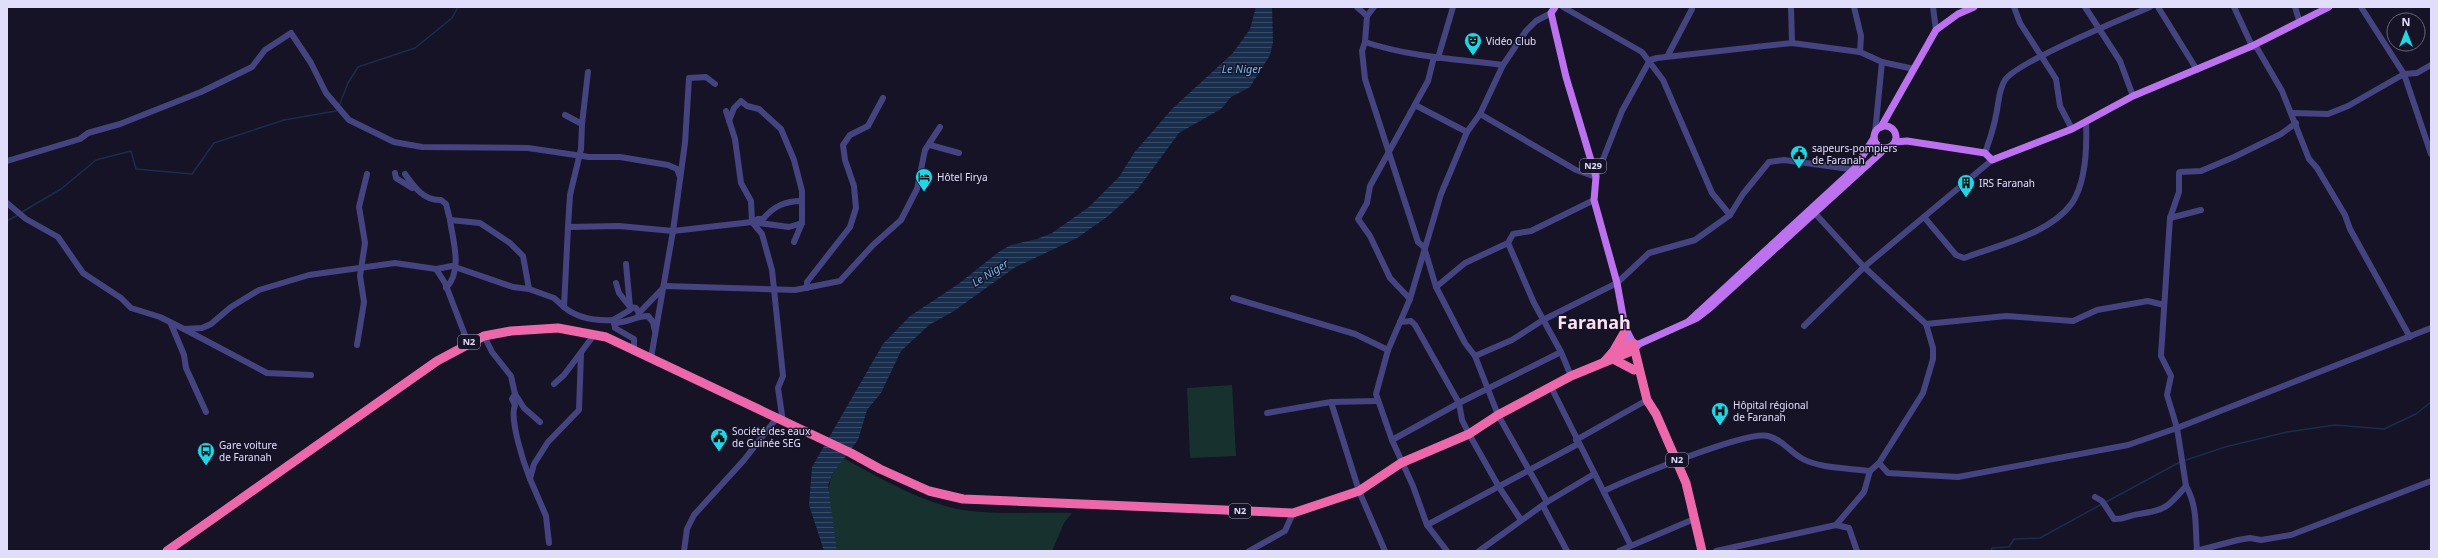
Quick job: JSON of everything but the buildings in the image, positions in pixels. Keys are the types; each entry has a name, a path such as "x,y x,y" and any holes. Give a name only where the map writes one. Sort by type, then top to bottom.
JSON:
{"highway":[{"name":"N2","path":"167,551 402,384 468,343 484,336 531,328 558,328 606,337 634,349 779,421 851,453 880,469 929,491 958,498 1121,508 1202,508 1273,514 1293,513 1359,491 1401,464 1469,434 1498,415 1571,376 1632,348 1636,372 1647,400 1656,414 1686,483 1702,551"},
{"path":"1624,330 1613,356 1636,372"}],"main road":[{"path":"1857,170 1874,136 1890,112 1936,30 1958,14 1974,7"},
{"path":"1632,348 1688,321 1710,308 1857,170 1895,142 1907,141 1985,153 1992,160 2072,129 2133,96 2252,46 2299,20 2329,7"},
{"name":"N29","path":"1553,10 1566,77 1596,177 1594,200 1617,282 1624,330"},
{"path":"1890,112 1895,142"},
{"path":"1881,127 1893,131 1907,141"},
{"path":"1874,136 1878,146 1886,148"},
{"name":"N2","path":"1624,330 1632,348"}],"street":[{"path":"1357,7 1367,16"},
{"path":"1374,7 1367,16 1365,42 1362,51 1365,79 1418,242 1424,247 1436,286 1465,344 1475,356 1498,415 1529,471 1567,551"},
{"path":"1410,299 1390,278 1370,236 1358,219 1367,203 1370,186 1428,81 1452,7"},
{"path":"1562,7 1642,52 1650,60 1663,80 1712,193 1730,216"},
{"path":"1791,7 1792,42"},
{"path":"1854,7 1861,36 1860,52"},
{"path":"1933,7 1936,30"},
{"path":"2014,7 2020,23 2056,79 2060,106 2072,129"},
{"path":"2085,7 2120,61 2133,96"},
{"path":"1985,153 1997,114 1997,100 2006,79 2041,57 2098,29 2150,7"},
{"path":"2158,7 2197,70"},
{"path":"2234,7 2252,46 2260,52 2292,113 2309,158 2317,168 2346,215 2350,229 2410,337"},
{"path":"2295,7 2299,20"},
{"path":"2361,7 2404,74 2431,154"},
{"path":"1668,55 1691,8"},
{"path":"1447,551 1427,525 1413,486 1401,464 1377,401 1376,394 1388,350 1410,299 1424,247 1441,194 1467,132 1480,114 1503,65 1526,30 1536,21 1553,10"},
{"path":"7,161 80,139 88,133 120,124 201,92 252,67 265,50 291,34 337,108 349,120 360,127 394,142 422,147 528,148 579,156 620,157 651,161 677,169 680,177"},
{"path":"1365,42 1388,50 1436,58 1503,65"},
{"path":"1480,114 1576,170 1596,177 1622,110 1650,60 1668,55 1792,42 1860,52 1882,62 1914,69"},
{"path":"1874,136 1882,62"},
{"path":"2292,113 2328,114 2348,106 2404,74 2417,73 2431,65"},
{"path":"564,307 570,195 579,156 588,72"},
{"path":"651,358 655,331 665,286 673,231 688,110 689,78 706,77 715,84"},
{"path":"807,288 807,282 850,227 856,208 854,186 845,160 843,145 850,135 868,126 884,98"},
{"path":"729,121 734,108 741,101 746,106 758,109 781,128 794,160 802,192 802,223 794,242"},
{"path":"1415,105 1467,132"},
{"path":"688,551 684,548 687,529 694,515 779,421 778,388 783,376 772,270 762,234 752,222 751,201 741,182 734,139 726,111"},
{"path":"565,115 582,124"},
{"path":"1924,217 1956,255 1964,258 2019,240 2055,219 2072,202 2080,182 2084,162 2086,122"},
{"path":"2296,123 2281,134 2201,171 2180,172 2179,192 2170,218 2161,356 2171,376 2167,395 2177,428 2186,486 2193,497 2196,516 2196,551 2238,540 2250,538 2261,540 2291,535 2431,481"},
{"path":"665,286 774,290 807,288 840,281 873,245 901,220 917,189 925,150 930,145 940,127"},
{"path":"930,145 959,153"},
{"path":"1475,356 1512,340 1543,320 1617,282 1649,253 1695,240 1730,216 1743,194 1769,162 1784,160 1857,170"},
{"path":"1804,326 1864,267 1992,160"},
{"path":"395,173 396,178 432,200 441,200 446,204 450,220 456,267 452,282 446,288"},
{"path":"357,345 364,302 360,269 365,243 359,207 367,174"},
{"path":"405,174 415,189"},
{"path":"1436,286 1465,263 1508,243 1513,234 1531,230 1594,200"},
{"path":"752,222 758,218 763,219 781,204 790,201 802,201"},
{"path":"7,203 26,219 58,237 83,273 121,298 131,308 160,316 171,324 184,329 267,373 311,375"},
{"path":"2170,218 2201,210"},
{"path":"1812,211 1864,267 1926,324 1933,348 1933,359 1923,393 1879,463 1870,471 1864,492 1836,525"},
{"path":"450,220 480,223 510,243 523,256 529,289"},
{"path":"568,227 619,226 673,231 752,222 789,227 802,223"},
{"path":"1508,243 1543,320 1561,352 1571,376"},
{"path":"184,329 202,328 211,324 231,307 258,290 309,275 395,263 413,264 436,269 456,267 513,287 529,289 554,298 564,307 580,315 599,321 624,323 639,315 665,286"},
{"path":"613,321 630,310 626,264"},
{"path":"436,269 446,288 468,343"},
{"path":"616,283 620,293 630,307 636,308 639,315"},
{"path":"1233,298 1355,334 1388,350"},
{"path":"1926,324 2006,316 2074,321 2097,310 2148,301 2164,305"},
{"path":"639,315 648,316 653,322 655,331"},
{"path":"613,321 615,328 634,339 634,349"},
{"path":"1400,322 1411,321 1415,325 1458,403 1462,420 1469,434 1499,487 1521,520"},
{"path":"171,324 184,355 186,368 206,412"},
{"path":"1879,463 1888,473 1958,476 2099,452 2177,428 2431,328"},
{"path":"554,384 564,375 594,335"},
{"path":"484,336 492,352 510,376 516,394 524,408 540,422"},
{"path":"1392,440 1458,403 1561,352"},
{"path":"530,479 534,464 548,442 579,410 581,353"},
{"path":"1551,387 1577,442 1604,491 1630,544"},
{"path":"516,394 512,399 515,406 513,410 516,423 515,430 520,455 546,516 549,543"},
{"path":"1427,525 1529,471 1647,400"},
{"path":"1267,413 1331,402 1377,401"},
{"path":"1331,402 1359,491 1385,551"},
{"path":"1604,491 1677,460 1710,449 1767,435 1785,443 1801,458 1820,464 1870,471"},
{"path":"1480,551 1521,520 1594,474"},
{"path":"2095,497 2102,501 2114,519 2122,520 2138,514 2159,511 2174,500 2186,486"},
{"path":"1249,551 1285,531 1293,513"},
{"path":"1619,551 1630,544 1660,535 1694,519"},
{"path":"1716,551 1836,525 1849,528 1858,551"},
{"path":"1261,551 1262,544"}],"green space":[{"path":"1232,385 1236,456 1190,458 1187,388"},
{"path":"843,458 917,496 948,507 976,512 1072,513 1064,523 1052,551 837,551 830,514 829,491 835,469"}],"water":[{"name":"Le Niger","path":"1256,7 1272,7 1273,42 1270,55 1250,87 1231,97 1221,109 1179,133 1137,190 1107,217 1077,238 1014,268 954,311 929,325 901,351 881,393 867,410 858,440 833,473 828,485 837,551 824,551 809,505 812,467 883,344 910,316 957,285 1000,251 1011,245 1037,239 1052,233 1089,207 1119,177 1134,153 1172,109 1233,53 1250,29"}],"waterway":[{"path":"339,106 348,83 358,67 415,48 452,18 458,7"},
{"path":"22,212 61,189 96,160 131,151 136,169 192,174 214,143 284,120 336,111 337,109"},
{"path":"7,221 18,215"},
{"path":"2183,461 2225,447 2287,432 2335,425 2384,429 2416,414 2431,402"},
{"path":"2106,502 2180,462"},
{"path":"1991,551 1992,548 2009,547 2014,539 2040,538 2102,504"}],"place":[{"name":"Vidéo Club","path":"1473,56"},
{"name":"sapeurs-pompiers de Faranah","path":"1799,169"},
{"name":"Hôtel Firya","path":"924,192"},
{"name":"IRS Faranah","path":"1966,198"},
{"name":"Hôpital régional de Faranah","path":"1720,426"},
{"name":"Société des eaux de Guinée SEG","path":"719,452"},
{"name":"Gare voiture de Faranah","path":"206,466"}],"district":[{"name":"Faranah","path":"1594,323"}]}
